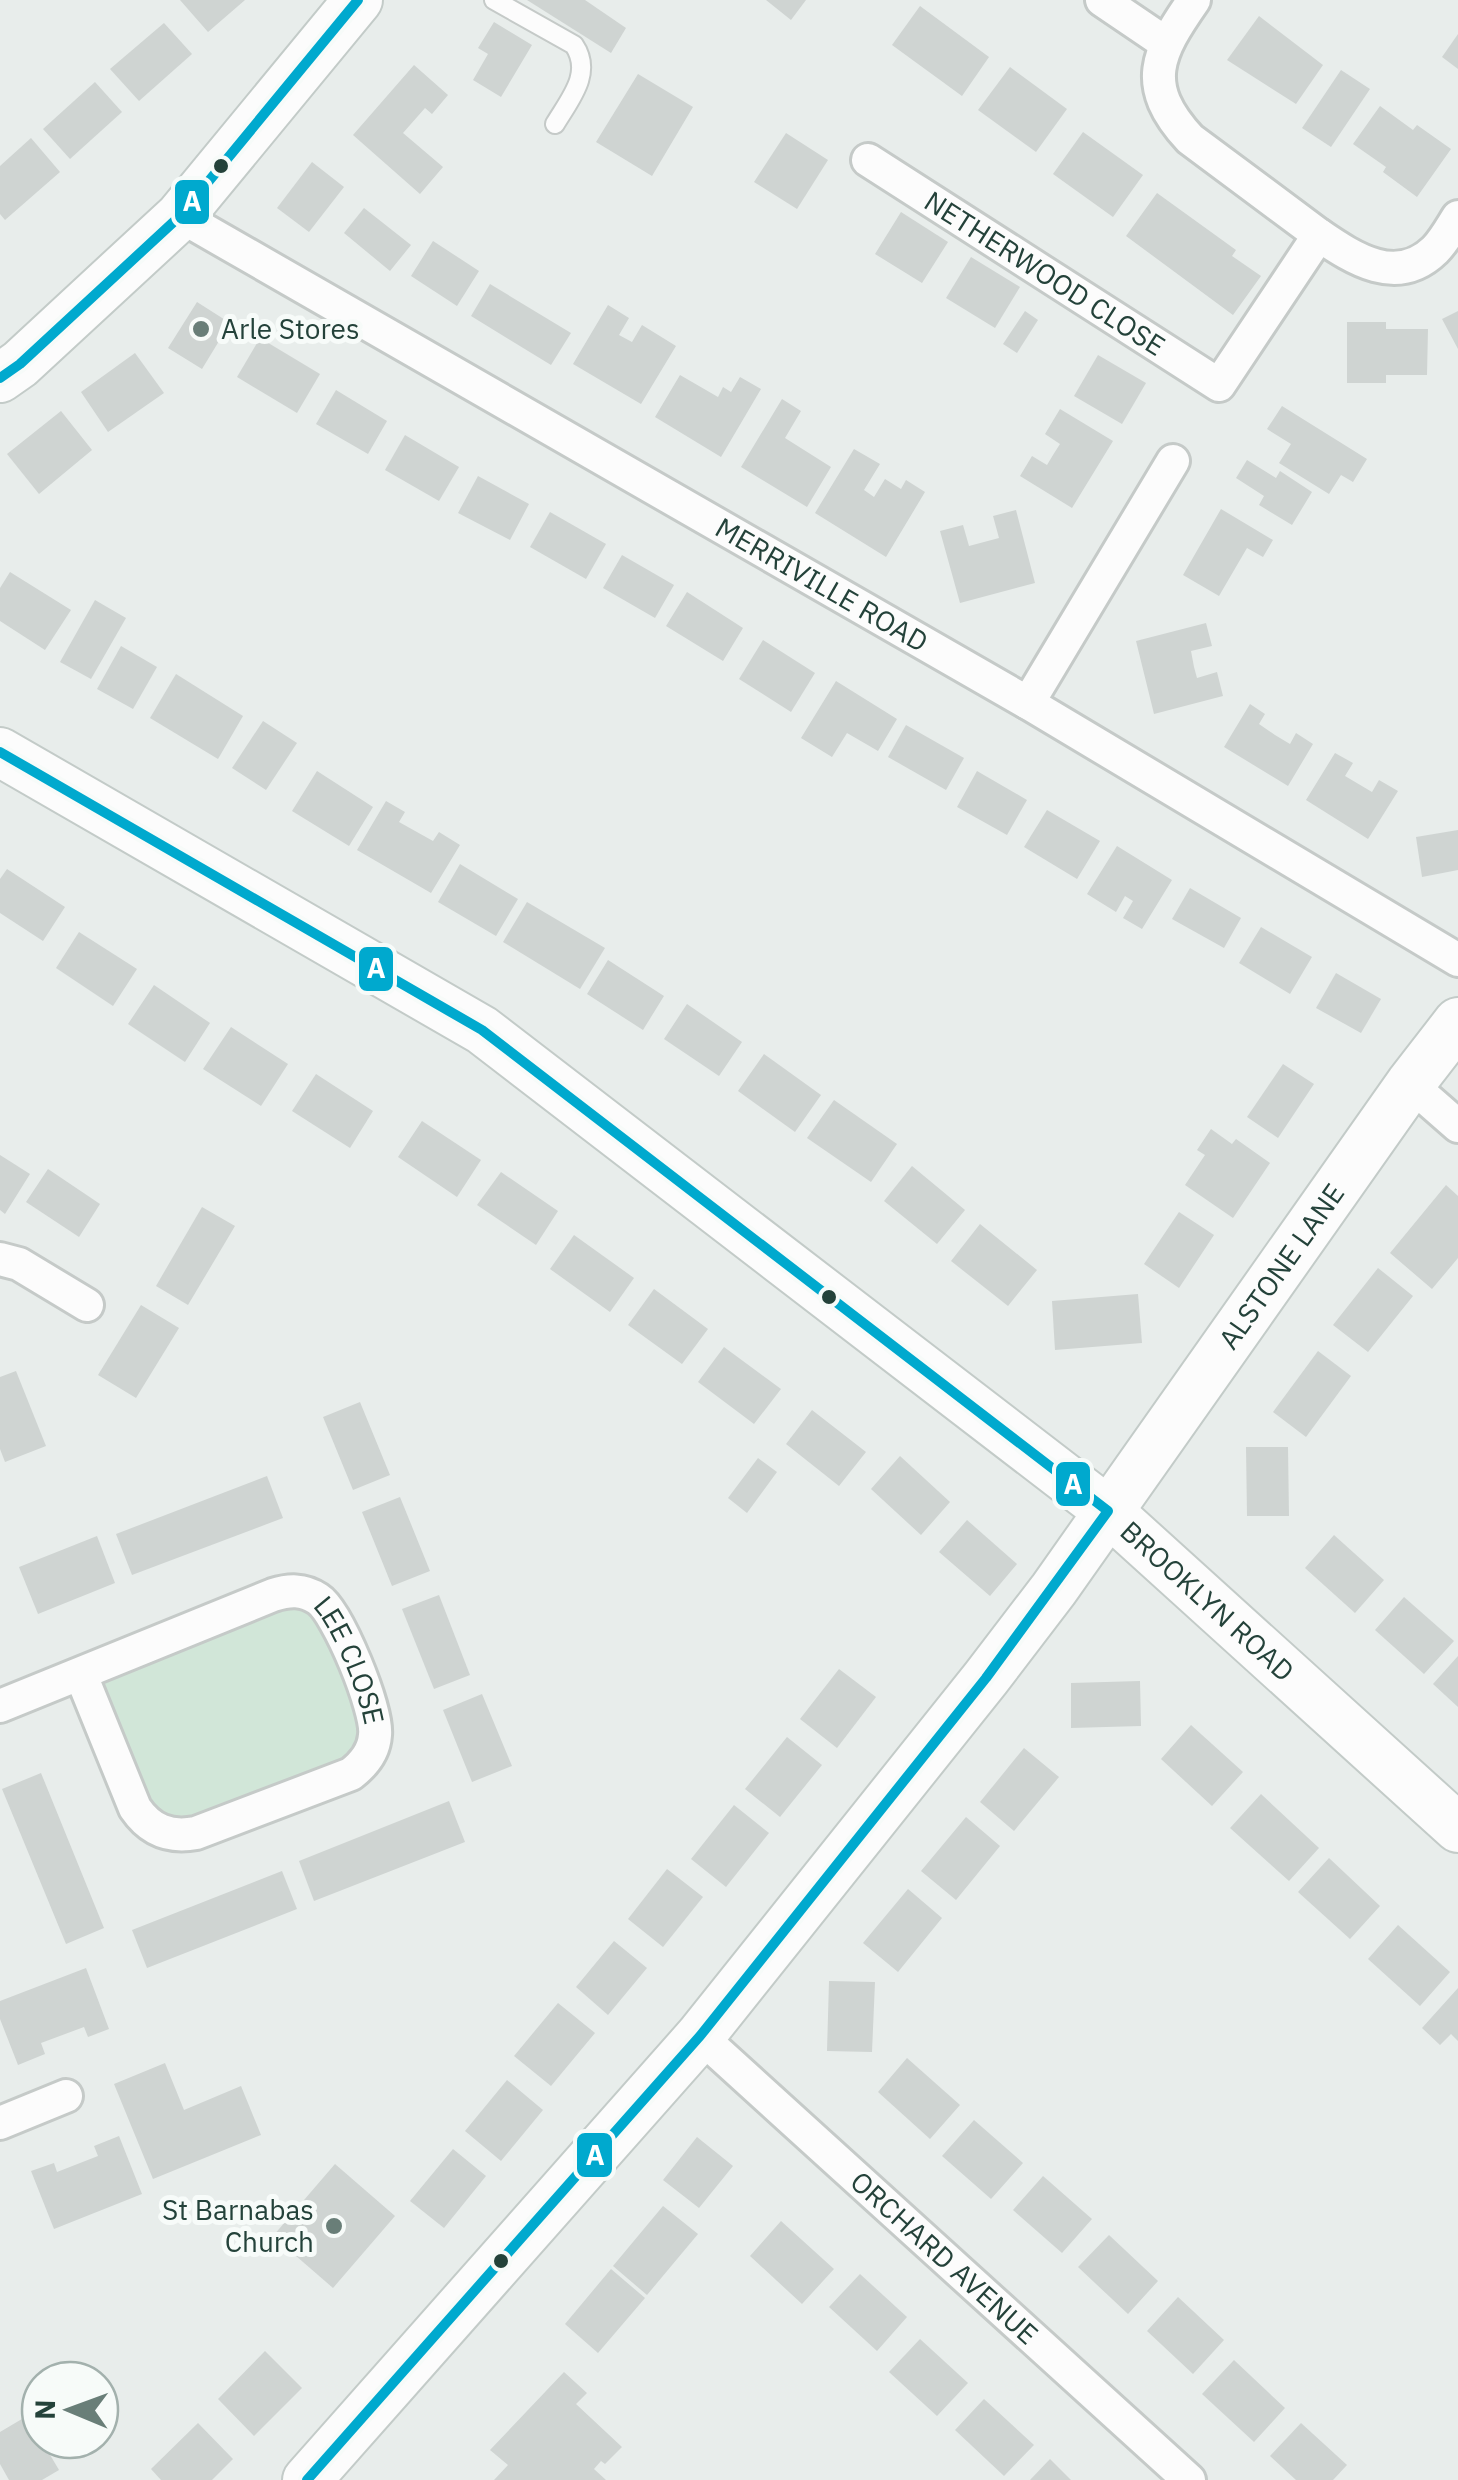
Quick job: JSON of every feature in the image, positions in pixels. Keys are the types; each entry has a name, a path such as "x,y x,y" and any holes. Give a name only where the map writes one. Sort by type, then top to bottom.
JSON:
{"street":[{"path":"0,378 180,216 358,0"},
{"path":"1102,0 1164,42"},
{"path":"1194,0 1164,42 1160,62 1165,104 1190,139 1319,235 1365,264 1398,268 1414,265 1435,250 1458,217"},
{"name":"NETHERWOOD CLOSE","path":"868,160 1219,385 1319,235"},
{"name":"MERRIVILLE ROAD","path":"180,216 1028,703 1458,960"},
{"path":"1028,703 1173,461"},
{"name":"BROOKLYN ROAD","path":"0,752 482,1030 1108,1511 1458,1828"},
{"name":"ALSTONE LANE","path":"316,2477 700,2036 986,1678 1458,1022"},
{"path":"1410,1084 1458,1126"},
{"path":"0,1259 19,1264 88,1305"},
{"name":"LEE CLOSE","path":"0,1706 273,1595 294,1590 306,1592 326,1605 333,1616 374,1715 374,1744 361,1766 351,1774 196,1833 168,1834 148,1824 134,1808 81,1675"},
{"name":"ORCHARD AVENUE","path":"700,2036 1189,2480"},
{"path":"0,2122 66,2096"}],"lane":[{"path":"494,0 574,45 581,56 583,66 577,86 555,124"}],"green space":[{"path":"273,1595 326,1605 368,1756 158,1831 81,1675"}],"building":[{"path":"180,0 245,0 208,32"},
{"path":"527,0 585,0 626,28 611,53"},
{"path":"766,0 806,0 791,20"},
{"path":"920,6 989,57 962,96 892,45"},
{"path":"1259,16 1323,65 1296,104 1227,60"},
{"path":"494,22 532,45 501,97 473,80 488,54 478,48"},
{"path":"164,23 192,54 139,101 110,69"},
{"path":"1458,34 1458,69 1442,57"},
{"path":"414,65 448,95 432,114 425,108 403,133 443,167 420,194 353,135"},
{"path":"1010,67 1067,109 1036,152 978,110"},
{"path":"1341,70 1370,89 1331,147 1302,128"},
{"path":"638,74 693,107 652,176 596,142"},
{"path":"95,82 122,112 70,159 43,129"},
{"path":"1380,106 1413,130 1417,125 1451,149 1417,197 1383,172 1386,167 1353,144"},
{"path":"1083,132 1143,175 1113,217 1053,174"},
{"path":"786,133 828,160 797,209 754,182"},
{"path":"31,138 60,172 5,220 0,214 0,166"},
{"path":"312,162 344,187 309,232 277,208"},
{"path":"1157,193 1236,250 1232,256 1261,276 1233,315 1126,236"},
{"path":"364,208 411,245 390,271 344,233"},
{"path":"901,212 948,242 922,283 875,254"},
{"path":"433,241 479,271 457,306 411,276"},
{"path":"971,257 1020,287 995,328 946,298"},
{"path":"490,284 571,333 551,365 471,316"},
{"path":"197,302 230,323 202,369 168,348"},
{"path":"608,305 629,318 619,335 632,342 642,325 676,346 641,404 573,364"},
{"path":"1025,311 1038,320 1017,353 1003,344"},
{"path":"1458,311 1458,349 1442,319"},
{"path":"1347,322 1386,322 1386,329 1428,329 1427,375 1386,375 1386,383 1347,383"},
{"path":"260,338 320,374 297,413 237,377"},
{"path":"135,353 164,393 108,432 81,392"},
{"path":"1098,355 1146,383 1122,424 1074,396"},
{"path":"680,375 718,397 723,387 731,392 740,377 761,389 721,457 655,417"},
{"path":"336,390 387,421 368,454 316,424"},
{"path":"782,399 801,411 785,438 831,467 807,507 741,467"},
{"path":"1282,406 1367,459 1353,482 1341,475 1329,494 1279,463 1291,444 1267,429"},
{"path":"1060,409 1113,441 1072,508 1020,476 1032,456 1047,465 1060,444 1045,434"},
{"path":"61,411 92,450 39,494 7,454"},
{"path":"405,435 459,467 439,501 385,470"},
{"path":"854,449 880,464 864,490 874,497 885,479 901,489 906,480 925,492 886,557 815,513"},
{"path":"1247,460 1276,478 1280,471 1312,492 1292,525 1259,505 1264,496 1236,478"},
{"path":"478,476 529,504 510,540 458,513"},
{"path":"1221,509 1273,540 1263,557 1247,548 1219,596 1183,575"},
{"path":"1016,510 1035,583 960,603 940,531 963,525 969,546 999,538 993,516"},
{"path":"550,512 606,544 586,579 530,547"},
{"path":"622,555 674,585 655,618 603,588"},
{"path":"10,572 71,610 45,650 0,621 0,588"},
{"path":"687,592 743,628 723,661 666,626"},
{"path":"95,600 126,618 91,679 60,662"},
{"path":"1206,623 1212,646 1191,651 1194,667 1197,678 1217,672 1223,696 1154,714 1136,641"},
{"path":"763,640 815,673 791,712 739,679"},
{"path":"121,646 157,667 133,709 97,689"},
{"path":"176,674 243,716 218,759 150,718"},
{"path":"836,681 897,719 878,751 847,733 832,757 801,738"},
{"path":"1250,704 1265,714 1259,724 1275,735 1290,744 1296,733 1313,744 1288,786 1224,747"},
{"path":"263,721 297,743 266,790 232,768"},
{"path":"906,725 964,758 946,790 888,757"},
{"path":"1335,753 1353,763 1345,776 1372,792 1379,780 1398,791 1368,839 1306,800"},
{"path":"317,771 373,807 349,846 292,811"},
{"path":"977,771 1027,800 1007,835 957,807"},
{"path":"386,801 405,812 399,822 433,841 439,832 460,845 431,893 357,850"},
{"path":"1047,810 1100,841 1077,879 1024,847"},
{"path":"1458,830 1458,870 1422,877 1416,837"},
{"path":"1117,846 1172,880 1142,929 1123,918 1133,901 1125,896 1116,912 1087,894"},
{"path":"460,864 518,899 496,936 438,902"},
{"path":"7,869 65,907 43,941 0,913 0,879"},
{"path":"1190,888 1241,918 1224,948 1172,919"},
{"path":"527,902 605,948 580,989 503,942"},
{"path":"1261,927 1312,957 1290,994 1239,963"},
{"path":"79,932 137,969 113,1006 56,968"},
{"path":"608,960 664,996 643,1030 587,994"},
{"path":"1336,973 1381,999 1361,1033 1316,1008"},
{"path":"154,985 210,1023 185,1062 128,1024"},
{"path":"687,1004 742,1042 719,1076 664,1039"},
{"path":"231,1027 288,1064 261,1106 203,1069"},
{"path":"764,1054 821,1095 795,1132 738,1091"},
{"path":"1283,1064 1314,1084 1278,1138 1247,1117"},
{"path":"316,1074 373,1111 350,1148 292,1111"},
{"path":"834,1100 897,1144 871,1182 807,1138"},
{"path":"422,1121 481,1160 457,1197 398,1157"},
{"path":"1211,1129 1232,1144 1236,1139 1270,1163 1233,1218 1185,1185 1205,1155 1197,1150"},
{"path":"0,1155 30,1174 5,1214 0,1210"},
{"path":"912,1166 965,1210 937,1244 884,1201"},
{"path":"48,1169 100,1204 79,1237 26,1202"},
{"path":"501,1172 558,1211 536,1245 477,1205"},
{"path":"1446,1185 1458,1196 1458,1258 1432,1289 1390,1253"},
{"path":"202,1207 235,1226 188,1305 156,1286"},
{"path":"1179,1212 1214,1235 1179,1288 1144,1264"},
{"path":"980,1224 1037,1270 1008,1306 951,1261"},
{"path":"574,1235 634,1278 610,1312 550,1269"},
{"path":"1378,1268 1413,1296 1368,1352 1333,1325"},
{"path":"654,1289 708,1329 682,1364 628,1325"},
{"path":"1138,1294 1142,1343 1055,1350 1052,1301"},
{"path":"141,1305 179,1328 136,1398 98,1375"},
{"path":"724,1347 781,1389 754,1424 698,1382"},
{"path":"1318,1351 1351,1376 1306,1437 1273,1412"},
{"path":"16,1371 46,1446 5,1462 0,1449 0,1377"},
{"path":"360,1402 390,1475 353,1490 323,1417"},
{"path":"812,1410 866,1452 839,1486 786,1444"},
{"path":"1246,1447 1288,1447 1289,1516 1247,1516"},
{"path":"900,1456 950,1502 921,1535 871,1489"},
{"path":"758,1458 777,1472 747,1513 728,1498"},
{"path":"267,1476 283,1518 132,1575 116,1534"},
{"path":"400,1497 430,1571 392,1586 362,1512"},
{"path":"967,1520 1017,1564 990,1596 939,1552"},
{"path":"1334,1535 1384,1580 1355,1613 1305,1568"},
{"path":"97,1536 115,1583 38,1614 19,1567"},
{"path":"439,1595 470,1675 434,1689 402,1609"},
{"path":"1404,1597 1454,1641 1424,1674 1375,1630"},
{"path":"1458,1656 1458,1707 1433,1684"},
{"path":"839,1669 876,1697 837,1748 800,1719"},
{"path":"1140,1681 1141,1726 1071,1728 1071,1683"},
{"path":"482,1694 512,1766 472,1782 443,1710"},
{"path":"1191,1725 1243,1772 1212,1806 1161,1759"},
{"path":"787,1737 822,1765 780,1817 745,1789"},
{"path":"1024,1748 1059,1777 1014,1831 980,1802"},
{"path":"41,1773 104,1928 66,1944 2,1789"},
{"path":"1261,1794 1319,1848 1289,1881 1230,1828"},
{"path":"449,1801 465,1842 314,1901 299,1861"},
{"path":"734,1805 769,1833 726,1887 691,1859"},
{"path":"966,1817 1000,1846 956,1900 921,1871"},
{"path":"1329,1858 1380,1906 1350,1939 1298,1892"},
{"path":"667,1869 703,1897 663,1947 628,1919"},
{"path":"282,1871 297,1909 147,1968 132,1930"},
{"path":"908,1889 942,1918 898,1972 863,1943"},
{"path":"1398,1925 1450,1972 1420,2006 1368,1959"},
{"path":"614,1941 647,1968 608,2015 576,1987"},
{"path":"86,1968 109,2029 88,2037 84,2027 41,2043 45,2054 18,2065 0,2019 0,2001"},
{"path":"829,1981 875,1982 872,2052 827,2051"},
{"path":"1458,1988 1458,2041 1451,2034 1440,2045 1422,2028"},
{"path":"558,2003 595,2033 551,2086 514,2056"},
{"path":"907,2058 960,2105 930,2139 878,2092"},
{"path":"165,2063 184,2110 241,2086 261,2135 153,2179 114,2084"},
{"path":"507,2080 543,2110 501,2161 465,2131"},
{"path":"974,2120 1023,2163 991,2199 942,2156"},
{"path":"119,2136 142,2194 54,2229 31,2171 54,2163 57,2172 98,2156 94,2146"},
{"path":"697,2137 733,2166 699,2208 663,2180"},
{"path":"453,2149 486,2176 444,2228 410,2201"},
{"name":"St Barnabas Church","path":"335,2164 395,2216 333,2288 273,2236"},
{"path":"1043,2176 1092,2219 1062,2253 1013,2210"},
{"path":"663,2206 698,2234 647,2295 613,2266"},
{"path":"781,2221 834,2269 802,2304 750,2256"},
{"path":"1109,2235 1158,2281 1128,2314 1078,2267"},
{"path":"611,2269 645,2298 598,2353 565,2324"},
{"path":"860,2274 907,2317 877,2351 829,2307"},
{"path":"1178,2297 1224,2340 1193,2374 1147,2331"},
{"path":"920,2339 968,2383 937,2416 889,2372"},
{"path":"265,2351 302,2388 254,2436 218,2399"},
{"path":"1234,2360 1285,2408 1254,2442 1202,2394"},
{"path":"564,2372 587,2393 576,2404 622,2447 594,2469 606,2480 494,2480 508,2465 490,2450"},
{"path":"984,2399 1034,2445 1004,2476 955,2430"},
{"path":"20,2420 20,2460 53,2460 59,2470 42,2480 9,2480 0,2464 0,2432"},
{"path":"198,2423 233,2459 212,2480 161,2480 151,2469"},
{"path":"1301,2423 1347,2465 1333,2480 1296,2480 1270,2456"},
{"path":"1050,2459 1071,2480 1030,2480"}],"transit line":[{"name":"A","path":"0,378 180,216 358,0"},
{"name":"A","path":"0,752 482,1030 1108,1511 986,1678 700,2036 307,2480"}],"place":[{"name":"Arle Stores","path":"201,329"},
{"name":"St Barnabas Church","path":"334,2226"}]}
